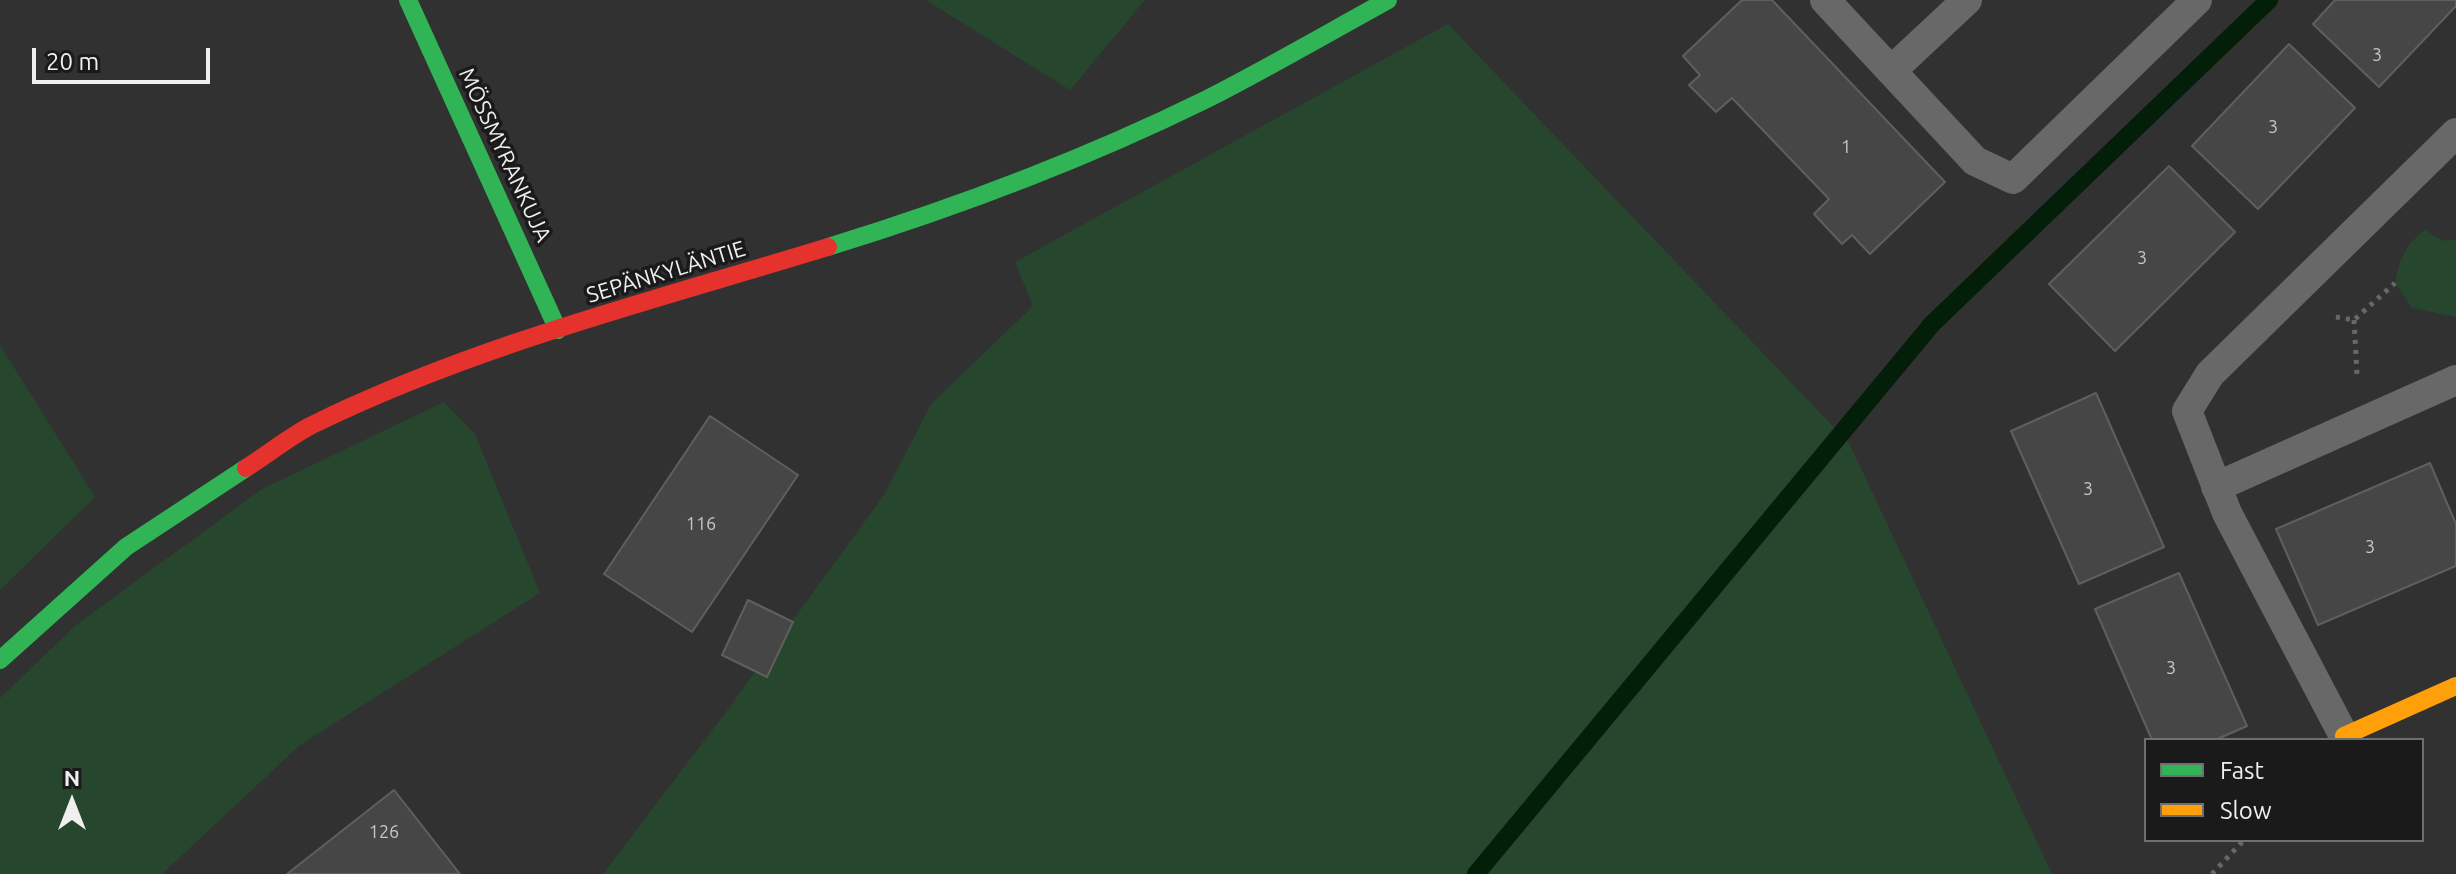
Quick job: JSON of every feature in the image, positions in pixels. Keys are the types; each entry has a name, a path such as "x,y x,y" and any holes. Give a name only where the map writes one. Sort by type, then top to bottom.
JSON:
{"street":[{"name":"MÖSSMYRANKUJA","path":"408,0 558,330"},
{"name":"SEPÄNKYLÄNTIE","path":"0,660 126,547 310,426 443,369 558,330 933,215 1064,163 1206,99 1388,0"},
{"path":"2344,736 2456,686"}],"lane":[{"path":"1825,0 1975,161 2013,179 2197,0"},
{"path":"1891,71 1967,0"},
{"path":"2344,736 2227,513 2187,411 2210,374 2456,133"},
{"path":"2216,487 2456,380"}],"path":[{"path":"2354,320 2395,283"},
{"path":"2212,874 2242,842"}],"green space":[{"path":"926,0 1145,0 1070,90"},
{"path":"1448,24 1849,443 2052,874 603,874 884,495 931,404 1033,306 1015,262"},
{"path":"2426,229 2444,240 2456,239 2456,317 2412,308 2395,283 2404,253"},
{"path":"0,345 95,497 0,590"},
{"path":"444,402 475,434 540,593 300,745 162,874 0,874 0,698 76,625 262,489"}],"building":[{"path":"1742,0 1772,0 1945,182 1870,254 1852,235 1842,244 1814,214 1829,199 1732,98 1716,112 1689,85 1700,75 1683,56"},
{"path":"2335,0 2456,0 2456,6 2379,87 2313,24"},
{"path":"2289,44 2355,108 2258,209 2192,146"},
{"path":"2169,166 2235,232 2115,351 2049,284"},
{"path":"2096,393 2164,547 2079,584 2011,431"},
{"path":"710,416 798,475 692,632 604,574"},
{"path":"2430,463 2456,524 2456,566 2318,625 2276,529"},
{"path":"2179,573 2247,726 2220,738 2151,738 2095,609"},
{"path":"748,600 793,622 767,677 722,655"},
{"path":"394,790 460,874 287,874"}],"waterway":[{"path":"1476,874 1932,324 2269,0"}],"traffic: fast":[{"path":"408,0 558,330"},
{"path":"828,247 973,198 1115,142 1230,87 1388,0"},
{"path":"0,660 126,547 246,468"}],"traffic: slow":[{"path":"2344,736 2456,686"}],"traffic: jam":[{"path":"246,468 312,425 437,371 566,326 828,247"}]}
